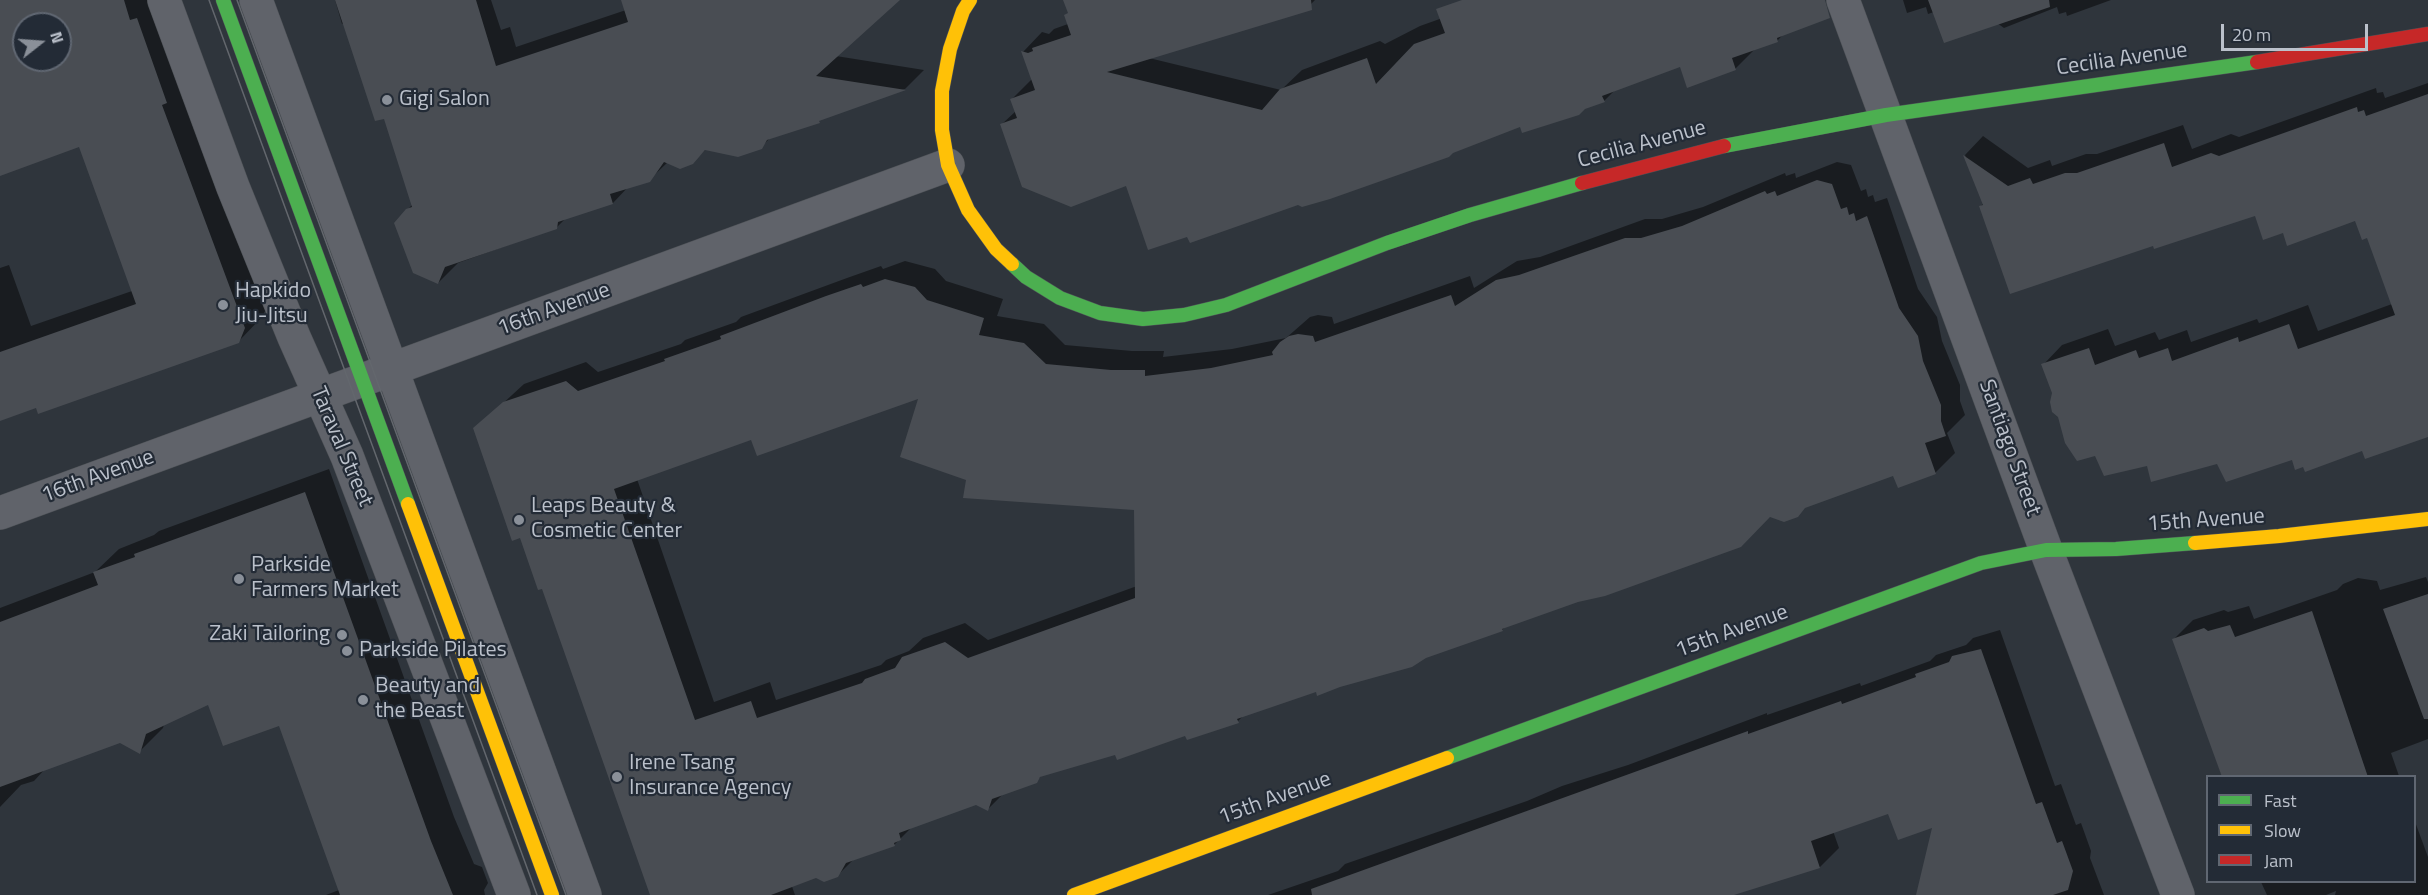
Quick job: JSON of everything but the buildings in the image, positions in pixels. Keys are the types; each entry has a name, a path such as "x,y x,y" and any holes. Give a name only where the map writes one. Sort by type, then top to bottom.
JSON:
{"street":[{"name":"Taraval Street","path":"164,0 233,187 347,456 514,895"},
{"name":"Taraval Street","path":"223,0 377,375 585,895"},
{"name":"Taraval Street","path":"256,0 377,375 552,895"},
{"path":"948,165 942,130 942,91 950,49 963,11 970,0"},
{"name":"Santiago Street","path":"1844,0 2046,550 2178,895"},
{"name":"Cecilia Avenue","path":"948,165 968,210 996,249 1026,277 1060,298 1100,313 1143,319 1184,315 1226,305 1387,243 1460,219 1632,168 1750,140 1886,115 2281,59 2428,33"},
{"name":"16th Avenue","path":"0,513 948,165"},
{"name":"15th Avenue","path":"1074,895 1981,563 2046,550 2116,549 2279,536 2428,519"}],"tram line":[{"path":"209,0 537,895"},
{"path":"237,0 566,895"}],"traffic: fast":[{"path":"223,0 408,504"},
{"path":"1724,146 1886,115 2257,62"},
{"path":"1012,264 1026,277 1060,298 1100,313 1143,319 1184,315 1226,305 1387,243 1470,215 1582,183"},
{"path":"1447,758 1981,563 2046,550 2116,549 2195,543"}],"traffic: slow":[{"path":"970,0 963,11 950,49 942,91 942,130 948,165 968,210 996,249 1012,264"},
{"path":"408,504 552,895"},
{"path":"2195,543 2428,519"},
{"path":"1074,895 1447,758"}],"traffic: jam":[{"path":"2257,62 2428,34"},
{"path":"1582,183 1724,146"}],"place":[{"name":"Gigi Salon","path":"387,100"},
{"name":"Hapkido Jiu-Jitsu","path":"223,305"},
{"name":"Leaps Beauty & Cosmetic Center","path":"519,520"},
{"name":"Parkside Farmers Market","path":"239,579"},
{"name":"Zaki Tailoring","path":"342,635"},
{"name":"Parkside Pilates","path":"347,651"},
{"name":"Beauty and the Beast","path":"363,700"},
{"name":"Irene Tsang Insurance Agency","path":"617,777"}]}
